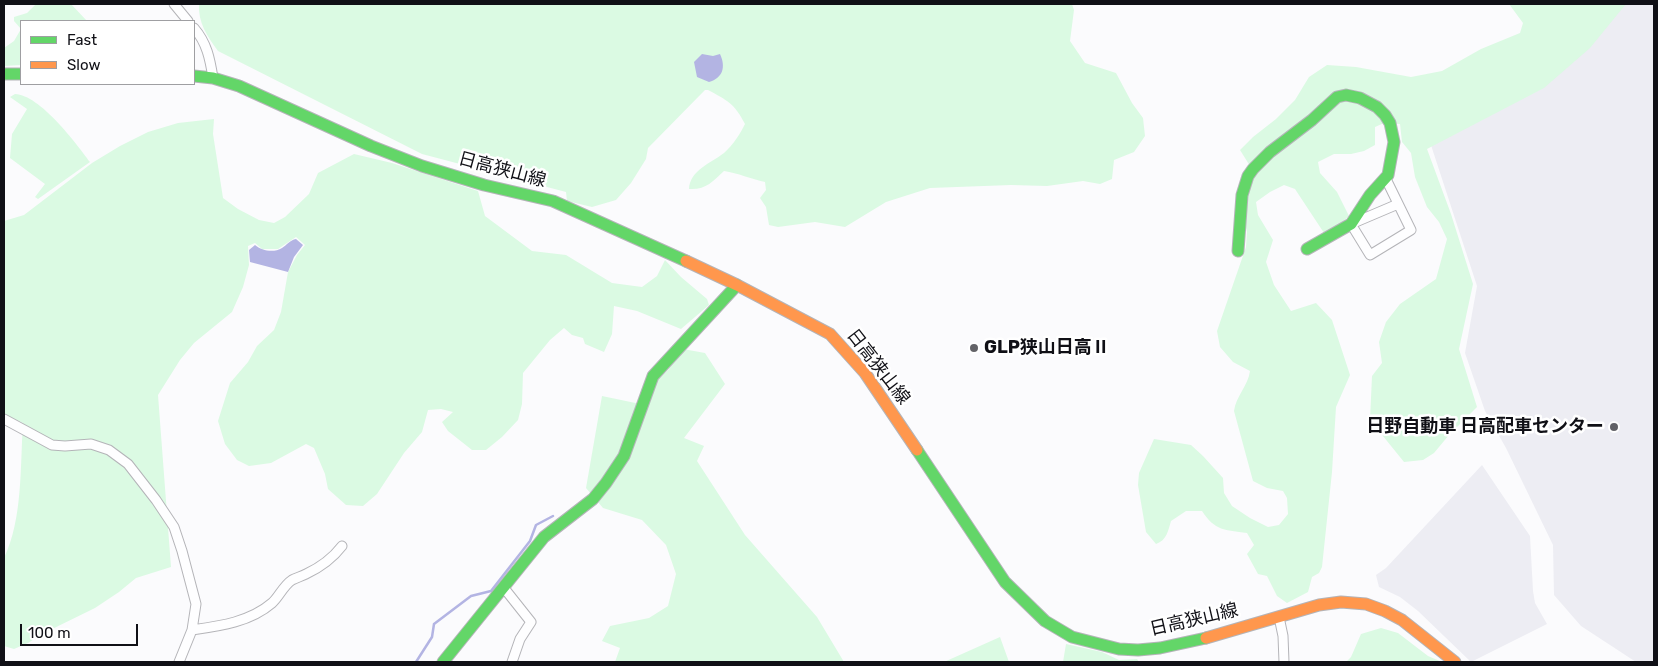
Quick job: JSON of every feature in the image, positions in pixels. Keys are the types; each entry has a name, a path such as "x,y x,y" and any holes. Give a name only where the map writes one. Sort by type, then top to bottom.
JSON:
{"main road":[{"path":"4,74 20,74"},
{"name":"日高狭山線","path":"195,76 213,78 239,86 371,146 422,166 484,185 553,202 582,213 816,325 830,334 865,373 1005,582 1029,606 1058,630 1072,637 1119,649 1138,650 1191,642 1319,605 1341,602 1366,604 1385,611 1402,620 1455,662"},
{"path":"1238,251 1242,229 1240,206 1248,174 1265,157 1319,115 1339,96 1348,95 1361,98 1374,105 1388,118 1395,136 1392,158 1386,179 1367,200 1351,224 1307,249"},
{"path":"443,662 544,537 593,499 606,483 624,456 654,376 736,286"}],"street":[{"path":"174,4 187,20"},
{"path":"195,30 210,57 213,78"},
{"path":"1386,179 1411,230 1370,255 1351,224 1398,204"},
{"path":"1367,200 1375,214"},
{"path":"4,419 52,445 91,444 109,450 128,464 156,500 174,526 196,604 192,630 179,662"},
{"path":"192,630 223,626 244,619 266,607 274,601 281,590 292,580 323,566 342,546"},
{"path":"504,588 533,619 520,638 512,662"},
{"path":"1280,617 1284,662"}],"shaded area":[{"path":"1616,4 1654,4 1654,662 1636,662 1581,626 1554,595 1553,545 1506,448 1485,411 1465,353 1477,286 1429,139"},
{"path":"1482,465 1530,536 1535,603 1547,624 1471,662 1418,611 1400,597 1379,587 1376,575 1386,568"}],"green space":[{"path":"36,4 71,4 86,20 20,20 20,28 14,21 14,17 27,13"},
{"path":"199,4 1072,4 1074,10 1070,41 1085,63 1116,73 1132,103 1143,118 1145,136 1134,152 1114,160 1112,179 1100,184 1083,181 1047,186 1011,185 930,188 886,202 845,227 815,222 778,227 769,225 766,207 760,198 766,190 765,182 724,171 704,187 689,189 690,182 697,172 727,150 745,124 730,103 705,90 648,148 646,159 631,183 616,200 592,207 567,201 566,192 422,154 218,51 207,35 202,23"},
{"path":"1509,4 1626,4 1590,48 1544,88 1427,149 1451,214 1473,284 1459,349 1477,407 1434,453 1423,460 1404,462 1370,420 1372,376 1382,363 1379,342 1386,322 1400,304 1436,279 1447,239 1439,222 1427,207 1415,177 1411,153 1402,142 1400,124 1384,123 1375,127 1375,145 1364,151 1351,154 1334,154 1318,162 1320,173 1337,192 1349,216 1340,224 1324,233 1295,189 1284,185 1256,202 1258,215 1273,240 1266,262 1274,285 1291,311 1316,303 1332,320 1350,375 1336,407 1332,472 1322,567 1319,573 1312,577 1308,592 1287,603 1277,596 1267,576 1258,574 1247,554 1254,545 1247,533 1216,526 1202,511 1186,511 1171,521 1165,538 1156,544 1146,532 1138,485 1139,473 1154,439 1191,445 1223,478 1224,493 1232,506 1250,518 1268,527 1279,525 1288,514 1287,498 1283,491 1267,488 1253,481 1234,411 1250,371 1233,362 1220,347 1217,331 1246,247 1247,232 1237,192 1242,177 1250,166 1240,150 1295,100 1309,77 1327,65 1356,67 1411,77 1442,71 1481,49 1520,33 1523,23"},
{"path":"20,31 20,65 4,66 4,48 14,41"},
{"path":"15,94 25,96 46,111 67,132 90,162 38,199 35,197 45,184 10,158 12,134 27,109 10,97"},
{"path":"214,119 213,134 223,198 238,209 259,220 274,223 285,217 309,194 318,173 354,154 392,163 478,191 485,216 532,251 566,255 612,283 642,287 657,276 665,260 681,277 707,299 709,305 681,329 637,311 614,306 612,334 604,352 585,344 583,338 572,335 564,328 550,340 523,373 522,404 518,420 486,450 472,450 448,431 442,422 453,412 441,409 428,410 422,432 404,453 377,494 363,506 346,505 328,489 325,474 314,448 306,444 271,463 249,466 237,460 225,444 218,421 230,383 248,362 257,346 274,330 281,312 288,272 305,245 296,237 278,249 262,249 255,243 248,246 249,265 243,287 232,312 194,343 180,360 158,395 171,567 136,578 95,608 28,643 14,649 4,646 4,558 15,526 18,509 23,423 4,414 4,221 24,215 92,163 148,132 178,123"},
{"path":"683,349 705,353 725,384 684,438 704,446 697,461 745,535 817,617 844,662 615,662 620,648 602,641 610,626 649,618 668,606 676,574 666,545 642,520 603,508 586,488 602,396 645,405 655,381 668,370"},
{"path":"1381,628 1398,633 1428,656 1442,662 1346,662 1351,657 1361,634"},
{"path":"1000,637 1009,662 944,662"},
{"path":"1066,644 1102,652 1119,660 1137,659 1139,662 1063,662"}],"water":[{"path":"702,54 713,56 720,54 723,63 720,75 709,82 697,77 694,62"},
{"path":"296,239 303,245 294,257 288,272 250,262 249,250 255,245 272,251 282,248 290,241"}],"waterway":[{"path":"416,662 432,637 434,624 471,596 491,591 530,541 536,525 553,516"}],"traffic: fast":[{"path":"4,74 20,74"},
{"path":"195,76 213,78 239,86 371,146 422,166 484,185 553,201 686,261"},
{"path":"1238,251 1242,195 1248,176 1253,169 1270,152 1312,120 1337,97 1346,95 1360,98 1377,107 1390,123 1394,142 1388,175 1370,195 1351,224 1307,249"},
{"path":"443,662 544,537 593,499 606,483 624,456 653,376 737,285"},
{"path":"917,450 1005,582 1045,621 1072,637 1119,649 1160,648 1206,638"}],"traffic: slow":[{"path":"686,261 737,285 830,334 865,373 917,450"},
{"path":"1206,638 1319,605 1341,602 1366,604 1402,620 1455,662"}],"place":[{"name":"GLP狭山日高Ⅱ","path":"974,348"},
{"name":"日野自動車 日高配車センター","path":"1614,427"}]}
